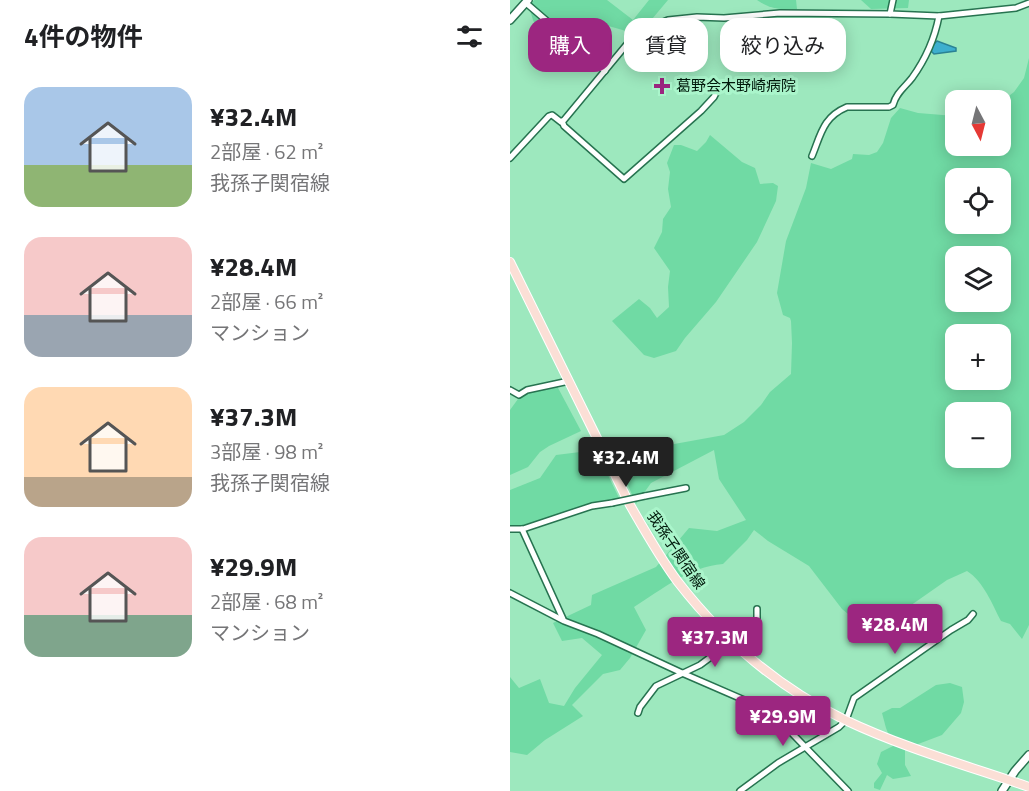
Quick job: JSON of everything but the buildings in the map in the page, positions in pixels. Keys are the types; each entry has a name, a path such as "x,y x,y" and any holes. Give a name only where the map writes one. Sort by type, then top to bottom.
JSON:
{"main road":[{"name":"我孫子関宿線","path":"510,262 630,505 677,581 716,626 747,656 784,684 806,699 846,720 902,743 1029,787"}],"street":[{"path":"890,14 893,0"},
{"path":"510,20 527,1 546,18"},
{"path":"612,62 642,26 649,28 668,20 780,13 939,16 1016,8 1029,3"},
{"path":"812,156 826,122 841,109 893,105 895,98 921,64 939,16"},
{"path":"562,121 604,72"},
{"path":"510,158 552,115 562,121 564,126 624,179 701,111 717,91"},
{"path":"510,390 519,395 527,390 568,381"},
{"path":"510,529 522,529 592,506 686,488"},
{"path":"522,529 564,621"},
{"path":"510,593 564,621 765,709 781,722 848,791"},
{"path":"638,714 640,707 656,686 700,665 742,634 757,620 757,609"},
{"path":"740,791 761,775 839,727 846,720 854,698 968,620 973,614"},
{"path":"1002,791 1008,780 1029,755"}],"green space":[{"path":"534,0 607,0 630,18 624,18 624,30 612,27 612,18 532,18 529,7"},
{"path":"649,0 668,0 653,18 635,18"},
{"path":"757,0 796,0 797,9 776,8"},
{"path":"861,0 909,0 908,8 871,9"},
{"path":"1029,58 1029,625 1022,639 1010,624 1001,621 983,587 967,571 947,580 897,615 877,625 859,623 842,609 809,566 754,530 723,564 698,569 687,574 634,607 646,630 630,658 620,670 603,674 572,705 583,716 545,740 527,755 510,752 510,677 519,688 540,679 549,703 564,706 575,688 602,655 582,638 562,641 553,623 591,605 592,595 656,567 689,528 717,531 746,520 719,479 714,450 651,483 636,504 614,453 724,435 744,422 770,392 791,374 791,321 783,315 777,293 786,241 806,188 811,163 831,169 852,159 853,154 869,155 877,152 883,143 891,118 900,108 918,113 945,115 945,156 1011,156 1011,94 1024,78"},
{"path":"710,135 742,162 755,168 760,184 773,183 778,186 776,201 757,242 716,302 676,351 654,358 644,355 612,321 639,299 657,318 669,307 670,271 654,248 662,232 663,219 671,207 668,189 670,172 667,163 674,145 697,151"},
{"path":"557,386 581,431 549,446 540,452 528,467 510,475 510,410 524,393"},
{"path":"596,450 620,500 510,529 510,490 540,478 556,455"},
{"path":"950,683 962,687 964,702 961,713 942,735 905,749 905,765 911,776 893,779 887,775 880,790 874,788 874,783 882,773 877,764 881,752 893,746 882,713 892,708 900,708 936,685"}],"water":[{"path":"937,41 956,48 956,51 934,54 931,51"}],"place":[{"name":"葛野会木野崎病院","path":"662,86"}]}
